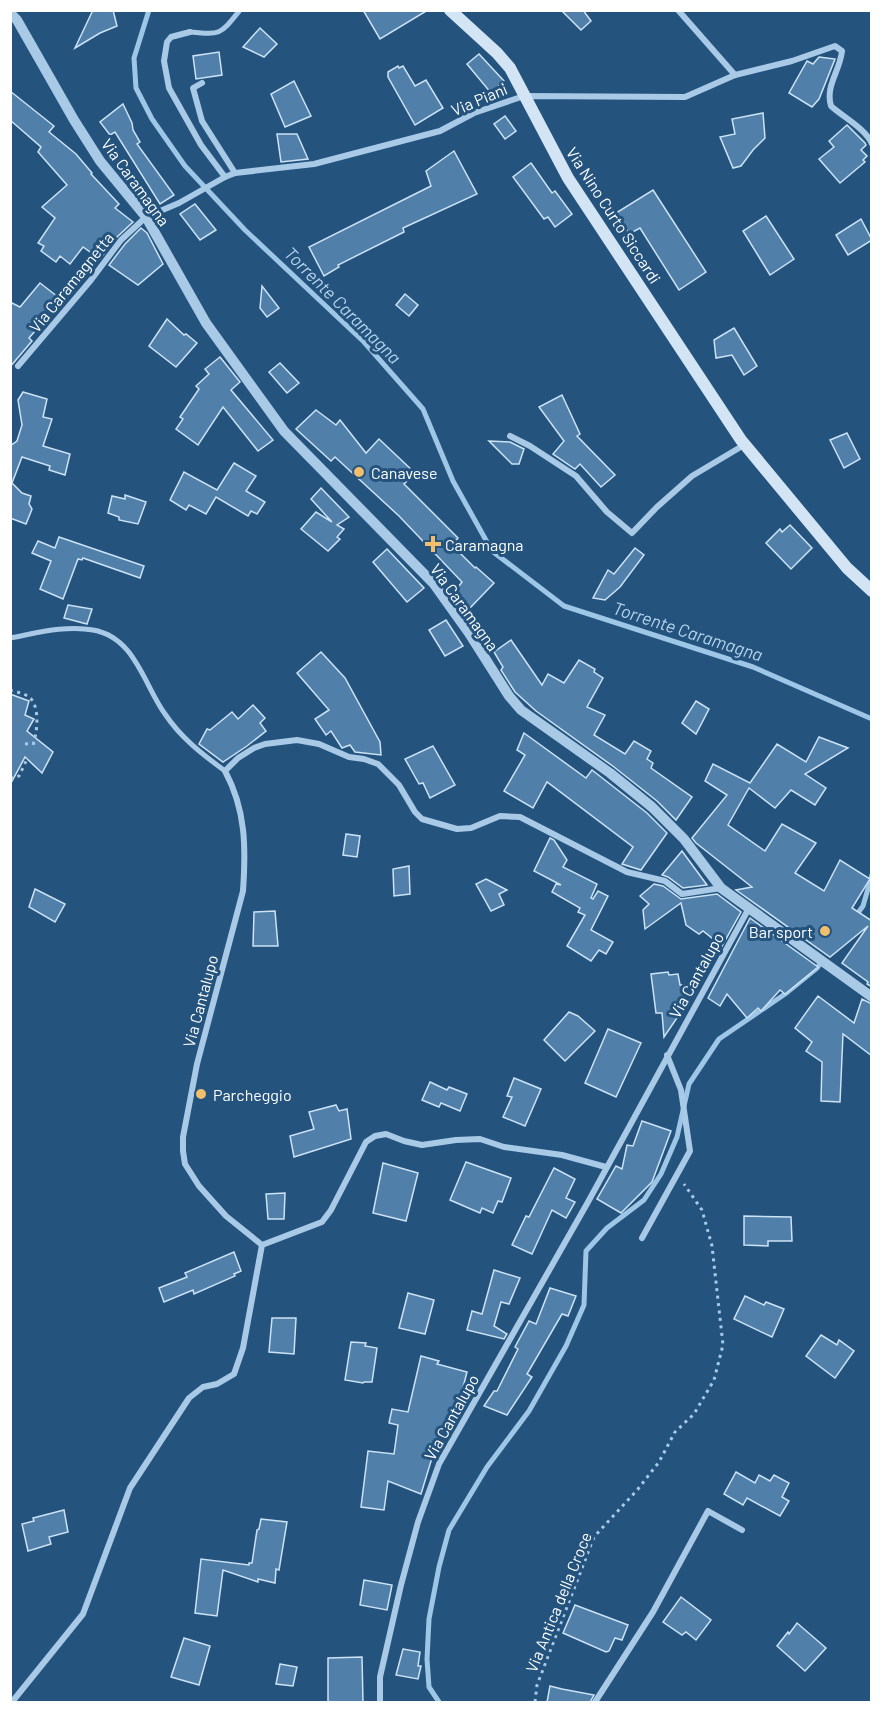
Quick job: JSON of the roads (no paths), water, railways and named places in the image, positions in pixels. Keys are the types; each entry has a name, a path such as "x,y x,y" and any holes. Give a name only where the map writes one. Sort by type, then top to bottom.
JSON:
{"main road":[{"name":"Via Nino Curto Siccardi","path":"450,10 510,68 568,178 744,445 847,568 872,591"}],"street":[{"path":"225,177 201,145 169,88 164,61 167,42 171,37 190,32 212,34 223,31 240,10"},
{"path":"678,10 735,75"},
{"name":"Via Caramagna","path":"10,13 17,20 74,120 95,152 146,217 206,323 284,431 434,584 509,696 521,710 610,773 652,807 684,839 721,888 872,997"},
{"name":"Via Piani","path":"146,217 236,173 314,164 423,136 440,131 474,113 524,96 685,97 735,75 792,61 835,46 842,51 829,90 831,106 863,133 872,144"},
{"path":"202,83 193,88 202,121 236,173"},
{"name":"Via Caramagnetta","path":"18,366 91,280 121,240 146,217"},
{"path":"510,436 530,446 576,476 607,513 632,534 657,507 692,476 744,445"},
{"path":"10,638 59,629 93,630 112,638 128,651 136,662 165,715 192,746 225,771 238,758 265,744 297,740 318,744 349,757 378,764 399,785 415,812 422,819 457,830 471,828 500,816 520,817 627,872 665,881 682,894 721,888"},
{"name":"Via Cantalupo","path":"225,771 236,791 241,815 244,848 243,891 197,1064 183,1137 183,1150 185,1164 199,1186 226,1216 262,1245"},
{"name":"Via Cantalupo","path":"380,1702 380,1677 401,1585 418,1522 439,1464 748,908"},
{"path":"642,1238 690,1151 681,1090 667,1055"},
{"path":"12,1702 83,1614 130,1488 189,1398 203,1388 217,1384 234,1374 243,1348 262,1245 322,1222 331,1210 363,1146 370,1138 381,1134 392,1135 404,1141 422,1145 440,1141 480,1139 504,1147 562,1155 606,1167"},
{"path":"595,1702 654,1612 708,1511 742,1530"}],"waterway":[{"name":"Torrente Caramagna","path":"149,10 134,58 136,88 152,119 185,166 245,230 364,342 423,409 453,481 492,551 564,606 753,667 872,719"},
{"path":"855,917 863,906 872,875"},
{"path":"439,1702 429,1687 427,1659 429,1619 449,1530 487,1467 529,1411 566,1346 584,1305 586,1251 607,1228 644,1200 661,1174 677,1137 689,1084 719,1039 785,994 817,968 822,961"}],"place":[{"name":"Canavese","path":"359,472"},
{"name":"Caramagna","path":"433,544"},
{"name":"Bar sport","path":"825,931"},
{"name":"Parcheggio","path":"201,1094"}]}
